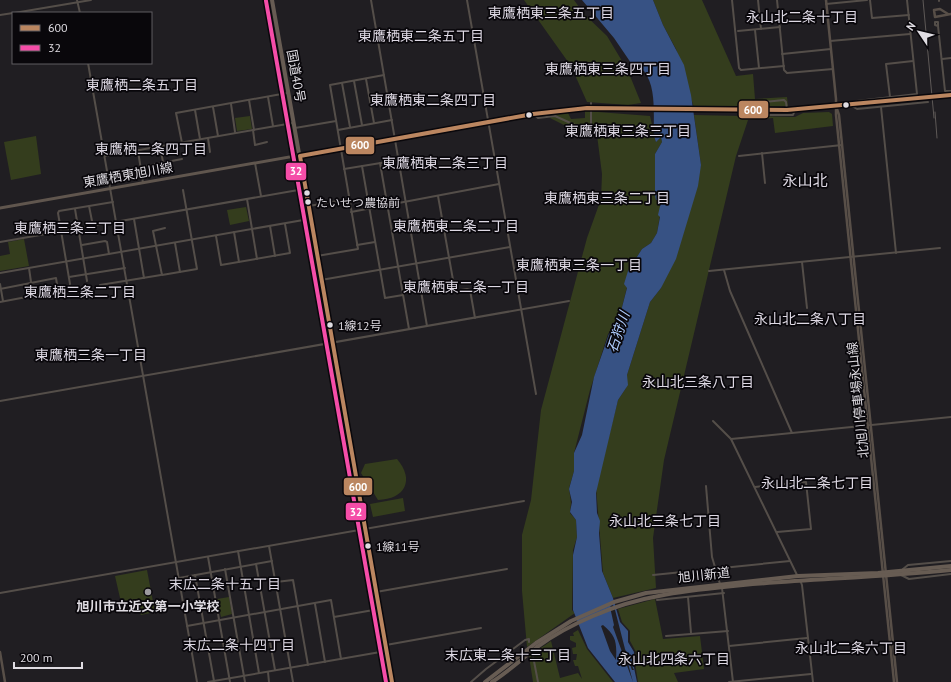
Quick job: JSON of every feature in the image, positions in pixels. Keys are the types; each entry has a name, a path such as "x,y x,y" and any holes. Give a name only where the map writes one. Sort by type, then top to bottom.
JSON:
{"highway":[{"name":"国道40号","path":"272,0 392,682"},
{"name":"旭川新道","path":"900,573 951,566"},
{"name":"旭川新道","path":"485,682 540,643 592,616 649,594 721,585 799,578 951,570"},
{"name":"旭川新道","path":"492,682 540,643"}],"main road":[{"name":"北旭川停車場永山線","path":"826,0 884,574"},
{"path":"940,9 950,14 935,17 934,10 940,9"},
{"name":"東鷹栖東旭川線","path":"0,208 533,114 586,108 795,110 951,95"},
{"path":"884,574 894,682"},
{"path":"884,574 897,682"},
{"path":"0,652 5,682"}],"street":[{"path":"18,12 91,0"},
{"path":"371,0 428,326"},
{"path":"467,0 536,394"},
{"path":"732,0 739,68 741,70 784,66"},
{"path":"758,0 761,29"},
{"path":"777,0 782,54 787,73 833,69"},
{"path":"826,4 868,0 872,18 909,15"},
{"path":"907,0 917,94 857,101 851,105 857,108 928,102"},
{"path":"78,1 80,12"},
{"path":"0,15 12,13"},
{"path":"938,26 945,91 951,91"},
{"path":"738,32 780,27"},
{"path":"755,30 759,68"},
{"path":"830,41 910,34"},
{"path":"782,54 831,50"},
{"path":"942,59 951,58"},
{"path":"890,97 886,64 913,61"},
{"path":"88,64 197,682"},
{"path":"317,256 358,249 330,85 384,75"},
{"path":"366,79 374,123"},
{"path":"354,81 362,125"},
{"path":"342,83 350,128"},
{"path":"182,143 176,113 289,93"},
{"path":"268,97 273,126"},
{"path":"249,100 255,144 267,142"},
{"path":"787,110 786,102 784,100 754,103 748,105 748,116 750,118 765,115 793,115 795,110"},
{"path":"231,104 235,133"},
{"path":"533,114 538,118 555,116 586,130 591,125 591,104"},
{"path":"881,106 896,253"},
{"path":"213,107 218,136"},
{"path":"195,110 200,139"},
{"path":"338,130 392,120"},
{"path":"105,156 273,126 336,121"},
{"path":"208,138 210,152"},
{"path":"739,156 840,145"},
{"path":"160,146 163,162"},
{"path":"138,150 144,183"},
{"path":"762,153 765,183"},
{"path":"141,166 182,159"},
{"path":"344,169 399,160"},
{"path":"255,163 260,196"},
{"path":"380,163 409,329"},
{"path":"362,166 385,298 403,295"},
{"path":"351,212 499,184"},
{"path":"0,242 305,189"},
{"path":"100,285 197,269 183,190"},
{"path":"438,196 455,291 470,290 475,318"},
{"path":"247,199 256,259"},
{"path":"308,206 349,199"},
{"path":"70,284 58,214 59,211 113,202"},
{"path":"89,206 93,226"},
{"path":"75,208 87,281"},
{"path":"134,219 144,278"},
{"path":"0,274 311,219"},
{"path":"216,236 221,265 275,256 290,253 285,224"},
{"path":"270,226 275,256"},
{"path":"162,275 153,231 165,228"},
{"path":"234,232 239,262"},
{"path":"82,245 105,241 107,242 109,254"},
{"path":"357,245 375,242"},
{"path":"175,243 180,272"},
{"path":"321,280 510,247"},
{"path":"709,271 940,248"},
{"path":"802,262 807,308"},
{"path":"29,268 34,296"},
{"path":"69,277 125,268"},
{"path":"724,270 730,291 792,433"},
{"path":"0,284 0,289 2,302 58,291 56,278 0,289"},
{"path":"0,401 568,301"},
{"path":"731,439 951,417"},
{"path":"713,421 731,439 802,585 814,682"},
{"path":"755,487 806,482 811,529 777,532"},
{"path":"706,486 712,557 724,593 733,682"},
{"path":"0,593 524,501"},
{"path":"269,546 293,682"},
{"path":"238,551 260,673"},
{"path":"208,557 230,682"},
{"path":"179,578 272,561"},
{"path":"653,575 790,561"},
{"path":"951,561 908,565 900,573 909,579 951,574"},
{"path":"256,564 275,670"},
{"path":"225,569 245,682"},
{"path":"376,592 508,569"},
{"path":"195,574 214,681"},
{"path":"276,582 293,580 308,665"},
{"path":"657,600 724,593"},
{"path":"688,597 691,634"},
{"path":"187,626 331,600 341,659"},
{"path":"314,604 325,662"},
{"path":"334,617 379,609"},
{"path":"386,645 481,628"},
{"path":"666,636 728,631"},
{"path":"729,646 808,638"},
{"path":"471,682 525,640 529,639 529,642"},
{"path":"208,682 387,651"},
{"path":"533,656 538,682"},
{"path":"268,672 269,682"},
{"path":"729,682 812,674"},
{"path":"768,678 769,682"}],"green space":[{"path":"524,0 574,0 584,14 607,36 628,71 641,103 628,105 587,102 571,66"},
{"path":"653,0 702,0 736,76 753,74 755,99 787,97 788,106 694,108 676,49 663,25"},
{"path":"585,111 650,116 656,142 661,137 662,142 655,154 656,200 661,202 660,215 657,233 651,243 642,249 628,271 627,287 620,315 608,334 590,390 574,453 574,471 569,488 571,503 570,513 576,520 577,537 573,550 572,610 575,613 527,647 522,591 522,535 531,500 541,410 587,238 601,199 602,174 597,135 572,129 550,118 557,114 568,113 571,119 585,118"},
{"path":"829,112 832,114 833,126 775,133 773,118 748,120 736,156 664,460 653,538 656,588 613,598 603,573 596,487 618,400 626,388 627,375 650,302 661,288 701,165 694,115 795,117 803,113"},
{"path":"250,116 252,129 237,131 235,118"},
{"path":"36,136 41,174 11,180 4,142"},
{"path":"246,207 249,221 230,225 227,210"},
{"path":"24,239 29,266 0,271 0,256 10,254 8,242"},
{"path":"397,459 405,474 406,481 404,487 401,492 395,496 378,500 361,473 365,464"},
{"path":"403,498 405,511 373,517 370,504"},
{"path":"147,570 155,612 141,615 132,601 123,601 120,598 115,576"},
{"path":"229,597 232,614 221,617 217,599"},
{"path":"655,599 663,639 700,636 704,669 674,673 678,682 638,682 635,663 636,652 630,641 630,631 622,622 618,609"},
{"path":"578,630 587,649 613,682 533,682 529,656 551,641 560,678 578,673 582,679 578,666 575,666 573,660 576,660 577,654 573,654 572,648 576,647 576,643 570,640 570,636 574,636 573,633"}],"water":[{"name":"石狩川","path":"582,0 653,0 663,25 684,65 691,95 701,165 698,186 676,259 661,288 650,302 627,375 628,385 618,400 596,493 597,513 600,521 599,533 602,571 613,598 620,622 628,631 628,642 634,652 633,663 637,682 633,682 615,682 588,648 573,610 573,555 577,537 576,520 570,512 572,502 569,489 574,471 574,453 582,435 594,377 609,334 620,315 627,288 624,284 628,271 642,249 651,243 657,233 660,217 658,215 661,202 656,200 655,195 655,154 662,142 661,137 656,142 654,136 654,102 651,85 644,71 637,70 614,38","holes":["612,605 614,606 625,649 634,670 632,670 625,652 633,682 613,627 614,625 610,607","603,625 611,633 615,640 616,660 610,651 601,626"]}],"railway":[{"path":"923,0 934,118"},
{"path":"935,112 937,138"}],"transit line":[{"name":"32","path":"266,1 386,682"},
{"name":"600","path":"392,682 300,156 533,114 587,108 787,110 951,95"}],"place":[{"name":"たいせつ農協前","path":"308,202"},
{"name":"1線12号","path":"330,325"},
{"name":"1線11号","path":"368,546"},
{"name":"旭川市立近文第一小学校","path":"148,592"}],"district":[{"name":"東鷹栖東三条五丁目","path":"551,13"},
{"name":"永山北二条十丁目","path":"802,17"},
{"name":"東鷹栖東二条五丁目","path":"421,36"},
{"name":"東鷹栖東三条四丁目","path":"608,69"},
{"name":"東鷹栖二条五丁目","path":"142,85"},
{"name":"東鷹栖東二条四丁目","path":"433,100"},
{"name":"東鷹栖東三条三丁目","path":"628,131"},
{"name":"東鷹栖二条四丁目","path":"151,149"},
{"name":"東鷹栖東二条三丁目","path":"445,163"},
{"name":"永山北","path":"805,180"},
{"name":"東鷹栖東三条二丁目","path":"607,198"},
{"name":"東鷹栖東二条二丁目","path":"456,226"},
{"name":"東鷹栖三条三丁目","path":"70,228"},
{"name":"東鷹栖東三条一丁目","path":"579,265"},
{"name":"東鷹栖東二条一丁目","path":"466,287"},
{"name":"東鷹栖三条二丁目","path":"80,292"},
{"name":"永山北二条八丁目","path":"810,319"},
{"name":"東鷹栖三条一丁目","path":"91,355"},
{"name":"永山北三条八丁目","path":"698,382"},
{"name":"永山北二条七丁目","path":"817,483"},
{"name":"永山北三条七丁目","path":"665,521"},
{"name":"末広二条十五丁目","path":"225,584"},
{"name":"末広二条十四丁目","path":"239,645"},
{"name":"永山北二条六丁目","path":"851,648"},
{"name":"末広東二条十三丁目","path":"508,655"},
{"name":"永山北四条六丁目","path":"674,659"}]}
